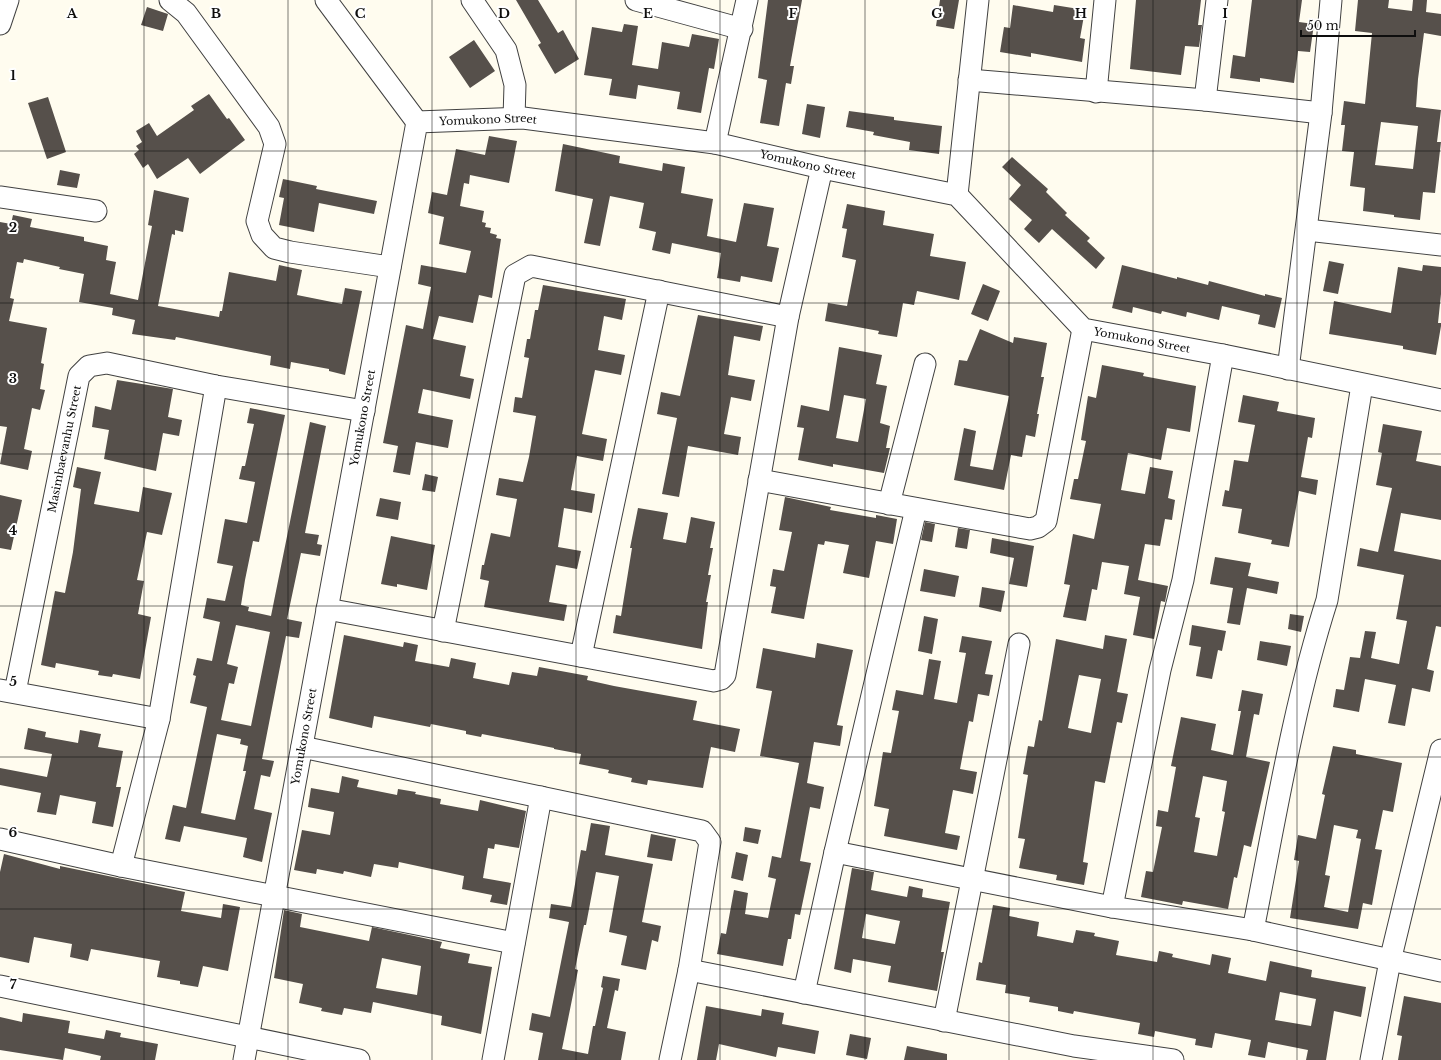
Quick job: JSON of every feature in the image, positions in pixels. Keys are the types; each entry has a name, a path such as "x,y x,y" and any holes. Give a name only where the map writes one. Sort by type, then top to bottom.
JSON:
{"street":[{"path":"0,24 8,0"},
{"path":"170,0 186,13 269,127 275,144 257,221 262,235 274,248 290,252 390,267"},
{"path":"326,0 417,122"},
{"path":"472,0 506,50 515,85 514,118"},
{"path":"636,0 742,29"},
{"path":"715,143 742,29 747,0"},
{"path":"958,195 978,0"},
{"path":"1096,92 1105,0"},
{"path":"1205,100 1217,0"},
{"path":"1288,369 1321,113 1331,0"},
{"path":"969,80 1096,92 1205,100 1321,113"},
{"name":"Yomukono Street","path":"244,1060 417,122 514,118 715,143 822,168 958,195 1083,329 1223,355 1362,385 1441,400"},
{"path":"327,609 714,681 720,679 724,675 788,317 822,168"},
{"path":"0,197 96,211"},
{"path":"1307,230 1441,244"},
{"path":"443,631 515,274 531,266 788,317"},
{"path":"581,656 659,291"},
{"path":"759,480 1030,529 1038,527 1046,521 1083,329"},
{"path":"1112,906 1160,670 1183,580 1223,355"},
{"name":"Masimbaevanhu Street","path":"7,691 79,376 89,366 107,363 216,386 364,411"},
{"path":"890,504 925,364"},
{"path":"1253,930 1298,712 1317,631 1327,600 1362,385"},
{"path":"121,866 159,719 216,386"},
{"path":"804,993 835,852 916,509"},
{"path":"944,1022 1019,644"},
{"path":"7,691 159,719"},
{"path":"302,747 702,831 710,842 689,970 670,1060"},
{"path":"1371,1060 1390,961 1441,750"},
{"path":"493,1060 541,797"},
{"path":"0,839 121,866 514,943"},
{"path":"835,852 1112,906 1253,930 1441,971"},
{"path":"689,970 944,1022 1073,1053 1172,1060"},
{"path":"0,986 359,1060"}],"building":[{"path":"516,0 538,0 558,33 563,30 579,59 555,74 538,45 541,43"},
{"path":"768,0 802,0 790,66 794,66 791,84 786,83 779,126 760,123 767,80 758,78"},
{"path":"940,0 959,0 954,29 936,26"},
{"path":"1136,0 1201,0 1198,25 1202,25 1199,47 1185,46 1181,75 1130,69"},
{"path":"1252,0 1302,0 1299,22 1314,24 1310,52 1298,51 1294,83 1260,78 1260,82 1230,78 1233,55 1245,57"},
{"path":"1358,0 1389,0 1388,8 1412,11 1413,0 1427,0 1426,12 1441,14 1441,36 1424,33 1418,79 1416,107 1441,110 1437,142 1441,142 1435,193 1423,192 1420,220 1363,211 1365,188 1350,186 1354,152 1342,151 1345,125 1341,125 1344,101 1365,104 1372,33 1355,31","holes":["1381,122 1418,126 1413,169 1375,165"]},
{"path":"1013,5 1053,12 1054,5 1085,10 1080,38 1085,39 1082,62 1031,53 1031,57 1000,52 1004,27 1010,28"},
{"path":"147,7 168,14 163,31 141,25"},
{"path":"624,24 638,26 632,65 658,69 662,42 689,47 692,34 719,39 714,69 709,68 701,113 677,109 680,92 638,85 636,99 609,95 612,79 584,75 592,27 622,32"},
{"path":"474,40 495,71 470,88 449,57"},
{"path":"209,94 227,119 229,118 245,140 200,174 188,158 157,179 148,164 143,168 134,154 139,150 136,146 142,142 136,131 149,123 157,136 194,110 191,106"},
{"path":"48,97 66,152 47,159 28,103"},
{"path":"807,104 825,107 820,138 802,134"},
{"path":"849,111 894,117 894,120 942,126 939,154 909,150 910,142 873,135 874,132 846,127"},
{"path":"489,136 517,141 509,183 470,175 469,184 464,183 460,206 484,211 482,222 486,223 485,227 491,228 490,233 497,235 496,238 501,239 492,298 479,295 473,323 439,316 433,339 466,346 460,376 474,379 470,399 423,389 418,413 453,420 448,448 416,442 410,475 393,472 398,446 383,443 406,325 423,329 431,287 418,284 421,265 466,273 471,251 439,244 444,217 428,213 432,192 447,195 456,149 485,155"},
{"path":"563,144 620,156 619,163 662,171 663,163 685,167 681,193 713,199 707,236 736,242 744,203 774,208 767,246 779,248 772,282 741,276 740,282 717,278 721,253 672,243 670,254 652,250 656,232 639,228 644,203 610,196 600,246 584,243 593,199 555,191"},
{"path":"1012,157 1048,189 1046,192 1067,213 1065,215 1090,238 1087,241 1105,258 1096,269 1052,229 1039,243 1024,229 1032,220 1009,199 1021,185 1002,167"},
{"path":"60,170 80,174 77,188 57,185"},
{"path":"283,179 317,186 316,189 377,201 374,214 319,203 314,232 279,225 284,198 279,197"},
{"path":"154,190 189,198 183,232 175,230 175,235 172,234 158,306 219,317 220,311 222,311 229,272 276,281 279,265 302,270 297,295 342,304 345,288 362,291 345,375 329,371 329,369 291,362 290,369 270,365 271,356 176,337 175,340 132,334 135,320 112,315 113,308 79,302 84,274 59,269 60,267 24,259 23,263 17,262 10,298 14,299 9,321 47,328 41,363 44,364 40,389 45,390 40,410 32,408 24,449 32,451 28,470 0,464 7,427 0,426 0,222 11,224 13,215 32,219 30,227 84,237 84,241 108,246 106,260 116,262 110,294 138,300 152,226 148,225"},
{"path":"847,204 885,211 883,225 934,234 930,256 966,262 959,300 917,291 914,305 903,303 897,337 878,334 879,331 825,321 828,303 847,306 856,260 842,257 847,229 842,228"},
{"path":"1329,261 1344,264 1338,294 1323,291"},
{"path":"1122,265 1177,279 1177,277 1208,285 1209,281 1265,296 1265,294 1282,298 1275,328 1258,324 1260,315 1222,306 1219,320 1187,312 1186,317 1162,311 1161,314 1133,307 1132,313 1112,308"},
{"path":"1423,265 1441,267 1441,294 1438,323 1441,323 1441,326 1436,355 1403,349 1403,346 1329,334 1334,301 1391,313 1398,267 1422,271"},
{"path":"983,284 1000,291 988,321 971,314"},
{"path":"543,285 626,299 622,320 604,316 598,350 625,355 621,375 595,370 582,434 607,439 603,461 577,456 571,490 595,494 592,513 564,508 558,547 581,551 577,569 556,565 549,602 567,605 564,621 484,607 489,581 480,579 482,565 484,565 491,533 510,537 517,499 496,495 499,478 523,482 529,457 536,416 513,412 515,397 522,398 529,358 524,357 527,339 530,339 535,310 538,310"},
{"path":"698,315 763,326 760,341 734,336 728,375 755,380 751,401 731,397 724,434 741,437 738,455 688,446 679,497 662,494 677,418 657,414 661,392 680,396"},
{"path":"980,329 1013,343 1014,337 1047,343 1041,377 1044,377 1037,414 1039,414 1035,437 1026,435 1022,457 1011,455 1004,490 954,480 964,428 976,431 970,466 993,470 1009,396 954,385 959,360 967,361"},
{"path":"839,347 882,355 876,384 887,386 880,423 890,426 886,448 890,448 884,473 833,464 833,467 798,460 804,428 797,427 801,405 829,411","holes":["844,395 866,399 858,442 836,438"]},
{"path":"1102,365 1144,373 1143,376 1196,386 1190,432 1167,428 1161,460 1128,453 1121,490 1145,494 1150,467 1173,471 1168,498 1175,500 1172,520 1165,519 1160,546 1145,544 1138,580 1168,586 1165,602 1161,601 1154,639 1133,635 1140,597 1124,594 1129,566 1102,562 1097,590 1092,589 1086,621 1063,617 1070,585 1064,584 1073,534 1094,539 1101,504 1070,499 1074,479 1078,479 1086,441 1081,440 1088,396 1096,398"},
{"path":"117,380 173,389 168,417 182,420 179,436 163,433 156,471 104,459 109,430 92,427 95,406 111,410"},
{"path":"1243,395 1279,402 1277,411 1315,418 1312,438 1308,437 1301,477 1318,480 1316,495 1299,491 1289,547 1271,544 1272,540 1238,533 1242,509 1222,506 1225,490 1229,491 1234,460 1248,462 1255,425 1238,422"},
{"path":"250,408 285,415 259,542 253,541 241,605 249,607 248,611 271,616 310,422 326,426 305,533 319,535 317,544 322,545 320,556 301,553 287,619 302,622 299,638 286,636 262,759 274,761 270,777 261,775 254,809 272,813 262,862 243,857 247,838 184,826 180,842 165,839 173,805 186,808 207,707 190,703 196,676 193,675 197,658 212,661 220,622 203,618 207,598 225,601 233,566 217,563 225,519 247,523 255,482 239,479 242,466 245,466 254,424 247,423","holes":["236,625 270,632 251,726 221,720 229,683 234,684 238,667 227,664","217,734 241,739 240,744 248,746 243,771 246,771 235,820 201,813"]},
{"path":"1383,424 1422,431 1416,461 1441,466 1441,520 1401,513 1394,551 1441,560 1441,627 1436,626 1427,669 1434,671 1430,692 1412,688 1405,726 1388,723 1396,685 1365,679 1359,712 1333,707 1336,689 1344,690 1350,657 1360,658 1365,631 1376,632 1371,658 1399,664 1407,621 1396,619 1404,575 1357,566 1360,548 1378,552 1392,488 1376,485 1382,453 1378,452"},
{"path":"77,467 101,472 94,504 139,512 143,487 172,493 162,535 147,532 137,580 144,581 138,614 151,617 140,679 113,674 112,677 98,675 99,671 56,663 55,668 41,665 55,591 65,593 73,552 81,489 73,487"},
{"path":"425,474 438,477 435,492 422,490"},
{"path":"0,495 22,500 11,550 0,548"},
{"path":"785,497 831,507 830,510 876,518 876,515 897,519 893,544 876,541 869,578 843,573 849,545 825,541 824,545 818,544 804,619 771,613 776,587 770,586 773,569 784,571 792,532 779,530"},
{"path":"380,498 401,502 398,520 376,516"},
{"path":"638,508 668,513 663,539 686,543 691,517 715,522 710,548 713,548 708,575 711,575 706,602 708,602 702,649 613,633 616,615 621,616 632,548 630,548"},
{"path":"925,522 935,524 932,542 921,540"},
{"path":"958,528 970,530 967,549 955,547"},
{"path":"391,536 435,545 427,590 397,584 397,587 381,584"},
{"path":"992,538 1034,546 1027,587 1009,584 1014,558 990,553"},
{"path":"1215,557 1251,563 1248,576 1279,582 1277,594 1247,588 1240,625 1227,623 1233,588 1210,584"},
{"path":"924,569 959,576 955,597 920,591"},
{"path":"982,587 1005,591 1001,612 979,607"},
{"path":"1290,614 1304,616 1301,632 1288,629"},
{"path":"924,616 938,619 932,654 918,651"},
{"path":"1192,625 1226,631 1222,651 1218,650 1212,679 1196,676 1201,647 1189,645"},
{"path":"344,635 403,647 404,642 418,645 415,661 449,667 451,658 476,663 473,678 509,685 512,672 537,676 539,667 588,676 587,680 614,686 697,701 693,720 740,729 735,752 711,747 703,788 648,780 647,785 631,782 632,778 608,773 609,770 579,764 581,754 554,748 482,734 481,737 466,734 466,731 431,724 430,727 374,716 372,728 329,718"},
{"path":"1105,635 1127,639 1117,692 1128,694 1122,723 1117,722 1105,783 1095,781 1083,862 1088,863 1084,885 1056,880 1057,875 1019,868 1025,839 1018,838 1028,775 1023,774 1028,746 1034,747 1039,720 1042,721 1056,639 1103,649","holes":["1079,675 1101,679 1091,733 1068,728"]},
{"path":"962,636 992,641 985,674 993,675 989,696 978,694 973,722 969,721 960,769 977,772 973,794 953,790 945,833 960,836 957,850 884,836 889,809 874,806 883,752 891,753 899,711 892,710 896,690 923,695 929,659 941,661 934,699 957,703 966,653 959,652"},
{"path":"1260,641 1291,646 1287,666 1257,660"},
{"path":"817,643 853,650 837,725 843,726 840,746 814,742 807,783 824,787 820,809 810,807 800,861 811,863 800,915 795,914 791,939 788,939 783,966 717,954 721,933 726,934 734,890 748,893 745,914 768,918 776,879 768,877 772,856 781,858 799,763 760,756 772,691 756,688 763,648 815,658"},
{"path":"1242,690 1263,694 1259,715 1254,714 1246,757 1270,762 1251,847 1244,845 1237,878 1234,877 1228,909 1183,901 1182,905 1141,897 1146,871 1153,872 1162,827 1156,826 1158,810 1168,812 1176,767 1171,766 1181,717 1216,724 1211,750 1233,755 1241,711 1238,711","holes":["1203,776 1227,781 1222,811 1225,812 1217,856 1194,852 1200,818 1195,817"]},
{"path":"28,728 46,732 45,737 78,743 80,730 101,734 98,747 123,751 116,787 121,787 113,827 92,823 96,802 60,795 56,815 37,812 41,793 0,785 0,768 47,777 52,754 24,749"},
{"path":"1333,746 1356,750 1356,754 1402,763 1393,812 1383,810 1375,849 1382,850 1372,905 1363,903 1358,929 1290,918 1299,861 1294,860 1298,835 1316,839 1325,795 1322,794","holes":["1334,825 1358,830 1356,838 1361,839 1348,912 1324,907 1330,876 1325,875"]},
{"path":"342,776 359,780 357,787 397,795 398,789 416,792 415,794 441,799 440,804 478,811 480,800 526,811 519,848 495,844 494,849 488,848 483,878 511,883 507,905 490,902 492,895 462,889 464,876 399,862 398,868 374,864 371,877 344,871 343,874 317,869 316,874 294,870 302,830 330,835 334,812 308,807 311,788 339,793"},
{"path":"591,823 610,826 605,855 653,864 642,922 661,926 658,942 652,940 646,970 621,965 627,936 609,932 619,876 596,872 586,925 584,925 575,969 578,970 562,1049 588,1054 593,1026 595,1026 603,988 601,987 603,976 620,979 618,991 615,990 607,1028 626,1032 621,1060 538,1060 543,1033 529,1030 532,1013 550,1017 569,922 549,918 551,904 571,907 581,850 586,851"},
{"path":"745,827 761,830 758,844 743,841"},
{"path":"651,834 676,839 672,861 647,857"},
{"path":"736,852 748,855 743,881 731,878"},
{"path":"4,854 60,869 60,866 185,892 181,911 221,918 223,904 240,907 228,971 203,966 198,987 180,984 180,981 157,977 160,961 91,949 88,961 70,957 72,944 34,937 29,963 0,957 0,872"},
{"path":"852,868 874,872 871,890 907,897 909,886 923,889 922,897 950,902 941,952 944,952 937,991 888,982 891,966 853,959 851,973 834,969","holes":["866,914 900,921 895,944 862,938"]},
{"path":"993,905 1010,908 1009,916 1039,922 1037,936 1073,943 1076,930 1095,933 1094,936 1119,941 1116,955 1157,962 1159,951 1173,954 1172,957 1210,965 1212,954 1231,958 1228,973 1266,981 1270,961 1312,970 1311,977 1366,987 1361,1017 1334,1011 1326,1060 1306,1060 1308,1050 1268,1042 1265,1058 1248,1055 1251,1040 1215,1033 1212,1048 1195,1045 1196,1039 1155,1031 1154,1037 1138,1034 1140,1023 1074,1011 1073,1014 1058,1011 1058,1007 1029,1002 1030,997 1005,993 1006,985 976,980 979,962 982,963","holes":["1280,992 1316,999 1311,1026 1275,1020"]},
{"path":"284,910 302,914 300,927 369,941 372,927 442,942 440,948 470,954 468,963 492,967 481,1034 441,1025 442,1016 373,1002 371,1013 344,1008 342,1015 321,1011 322,1008 299,1003 303,984 274,978","holes":["382,958 421,966 417,995 376,988"]},
{"path":"1404,996 1441,1003 1441,1060 1398,1060 1402,1036 1397,1035"},
{"path":"706,1006 761,1016 762,1009 784,1013 782,1024 819,1031 815,1054 778,1047 776,1057 719,1044 716,1060 697,1060"},
{"path":"23,1013 70,1021 68,1033 104,1039 106,1030 121,1033 120,1037 158,1044 155,1060 100,1060 101,1056 65,1048 63,1060 0,1050 0,1017 22,1022"},
{"path":"850,1034 871,1038 867,1059 846,1055"},
{"path":"907,1046 947,1054 947,1060 904,1060"}]}
